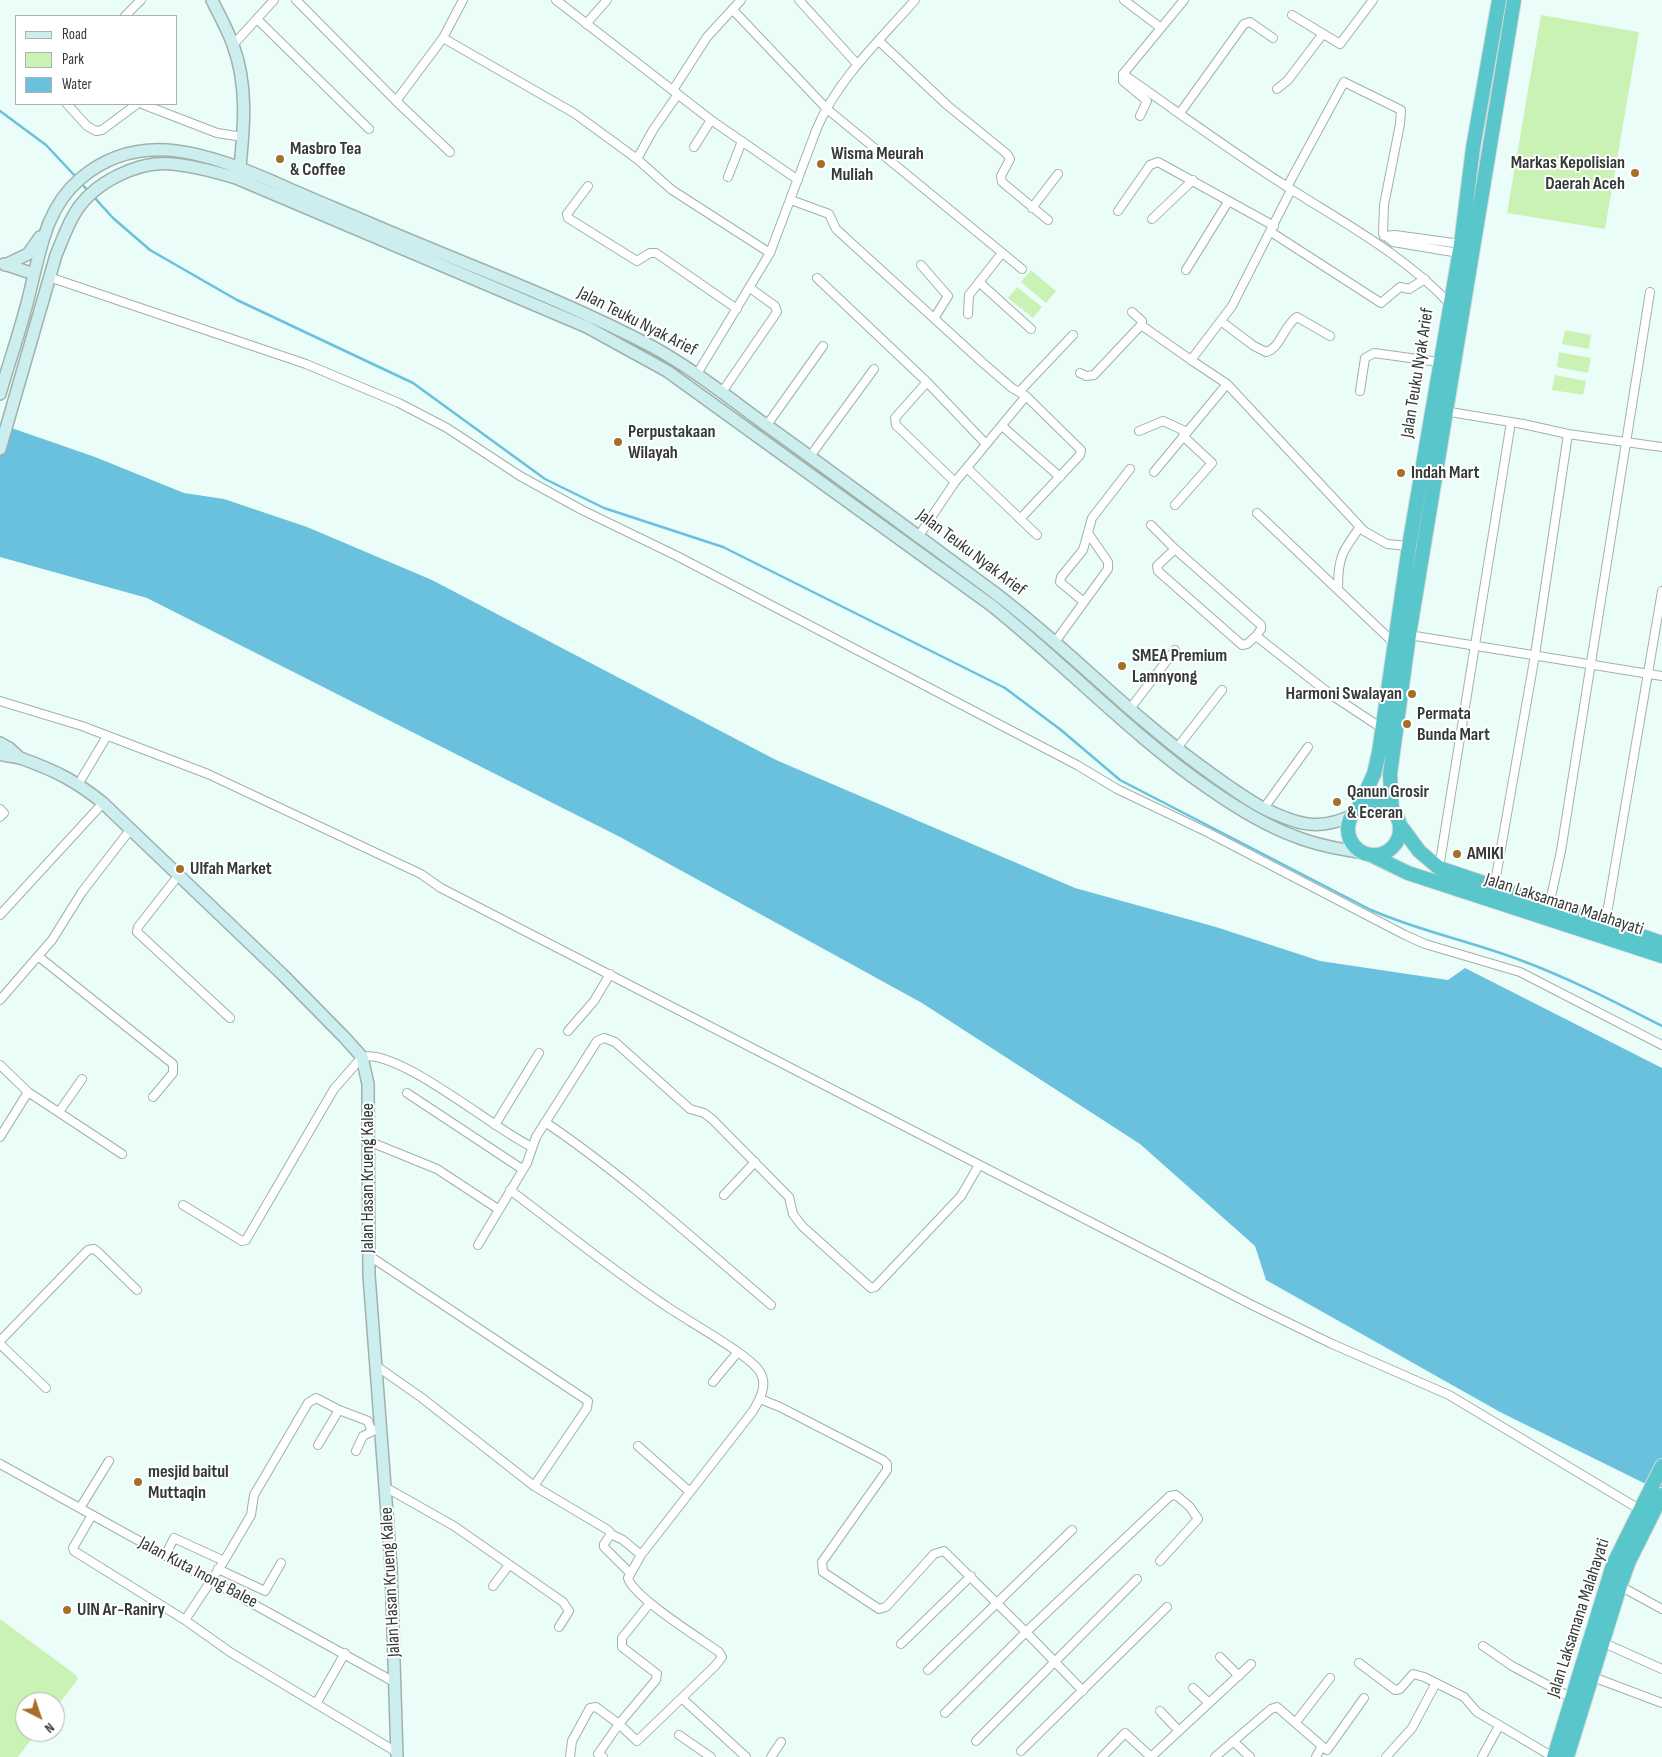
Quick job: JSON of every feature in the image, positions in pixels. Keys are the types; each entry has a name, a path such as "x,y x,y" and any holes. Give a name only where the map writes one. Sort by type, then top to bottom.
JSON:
{"highway":[{"name":"Jalan Teuku Nyak Arief","path":"1355,812 1374,774 1382,730 1409,546 1449,303 1460,249 1473,148 1498,0"},
{"name":"Jalan Teuku Nyak Arief","path":"1392,810 1390,774 1409,635 1444,411 1514,0"},
{"path":"1372,803 1392,810 1400,825 1399,839 1390,850 1384,853 1367,854 1352,844 1349,837 1349,822 1355,812 1372,803"},
{"name":"Jalan Laksamana Malahayati","path":"1400,825 1419,851 1438,868 1605,925 1661,950"},
{"name":"Jalan Laksamana Malahayati","path":"1367,854 1408,873 1661,950"},
{"name":"Jalan Laksamana Malahayati","path":"1647,1515 1662,1466"},
{"name":"Jalan Laksamana Malahayati","path":"1553,1757 1613,1565 1629,1546 1647,1515 1662,1495"},
{"name":"Jalan Laksamana Malahayati","path":"1567,1757 1604,1643 1629,1546"}],"main road":[{"path":"212,0 233,45 243,86 243,138 240,168"},
{"name":"Jalan Teuku Nyak Arief","path":"0,394 33,279 44,232 62,199 79,180 101,166 133,154 161,149 197,153 240,168 421,250 587,327 667,371 990,605 1031,637 1161,753 1231,803 1294,837 1333,848 1367,854"},
{"name":"Jalan Teuku Nyak Arief","path":"0,449 49,277 74,213 90,196 112,179 155,164 172,163 203,168 236,178 590,316 654,348 697,374 811,455 998,596 1055,642 1129,710 1177,748 1264,808 1311,826 1330,824 1355,812"},
{"path":"3,264 28,254 44,232"},
{"path":"3,264 33,279"},
{"path":"990,605 998,596"},
{"path":"0,752 81,781 283,975 362,1057"},
{"name":"Jalan Hasan Krueng Kalee","path":"362,1057 368,1084 368,1255 377,1430 386,1487 396,1682 397,1755"}],"street":[{"path":"125,15 142,0"},
{"path":"233,45 274,0"},
{"path":"296,0 396,101 450,152"},
{"path":"396,101 443,38 463,0"},
{"path":"556,0 711,120 798,180"},
{"path":"586,24 607,0"},
{"path":"638,159 707,37 741,0"},
{"path":"799,0 857,64"},
{"path":"697,374 770,253 827,109 857,64 915,0"},
{"path":"1124,0 1161,28"},
{"path":"1140,116 1147,101 1123,82 1124,74 1184,0"},
{"path":"1292,15 1322,35 1340,44 1373,0"},
{"path":"733,10 827,109 1022,269"},
{"path":"257,19 369,129"},
{"path":"1180,113 1247,22 1272,38"},
{"path":"1277,89 1288,80 1322,35"},
{"path":"443,38 574,114 638,159 672,190 770,253"},
{"path":"879,41 947,105 1007,154 1010,159 1001,176 1002,182 1048,220"},
{"path":"1124,74 1205,133 1351,226 1424,279 1449,303"},
{"path":"1192,360 1222,322 1272,229 1289,188 1344,82 1398,106 1402,113 1384,205 1382,228 1384,236 1393,242 1407,246 1460,249"},
{"path":"68,105 87,126 96,131 102,130 136,105"},
{"path":"145,105 216,133 243,138"},
{"path":"694,147 711,120"},
{"path":"728,177 742,141"},
{"path":"1118,211 1154,162 1158,162 1193,180 1272,229 1381,303 1400,287 1409,289 1424,279"},
{"path":"1032,208 1058,174"},
{"path":"1152,219 1193,180"},
{"path":"588,186 567,214 568,218 637,261 650,253 656,253 737,309"},
{"path":"791,200 829,214 836,229 983,363 1023,394 1081,450 1080,455 1020,520"},
{"path":"1186,270 1228,202"},
{"path":"968,314 968,298 1002,253"},
{"path":"921,265 948,296 935,318"},
{"path":"49,277 306,364 398,403 447,428 520,476 582,510 686,560 1060,756 1117,789 1207,832 1365,916 1426,944 1520,972 1662,1045"},
{"path":"817,278 927,382 986,444"},
{"path":"979,282 1031,329"},
{"path":"722,392 777,312 775,306 750,288"},
{"path":"1549,906 1562,851 1650,292"},
{"path":"1080,374 1086,376 1094,375 1141,325 1142,321 1132,312"},
{"path":"1222,322 1254,346 1266,352 1273,349 1290,322 1297,317 1330,336"},
{"path":"1141,325 1228,384 1360,527 1374,539 1386,544 1409,546"},
{"path":"918,537 955,482 1002,426 1023,394 1073,336"},
{"path":"767,425 823,346"},
{"path":"1360,391 1366,358 1374,352 1439,362"},
{"path":"811,455 874,369"},
{"path":"927,382 895,418 896,425 955,482"},
{"path":"1154,472 1228,384"},
{"path":"1444,411 1568,434 1662,447"},
{"path":"1139,431 1163,421 1185,434 1212,463 1175,505"},
{"path":"1438,868 1511,422"},
{"path":"1002,426 1060,477"},
{"path":"1494,888 1535,654 1568,434"},
{"path":"967,468 1038,535"},
{"path":"1084,602 1060,582 1061,577 1083,550 1092,518 1130,469"},
{"path":"1258,513 1394,643"},
{"path":"1151,525 1174,549 1261,625 1261,629 1248,644 1242,645 1158,571 1157,566 1174,549"},
{"path":"1338,588 1338,565 1344,550 1360,527"},
{"path":"1055,642 1109,565 1088,532"},
{"path":"1605,925 1650,673 1662,591"},
{"path":"1409,635 1662,676"},
{"path":"1256,636 1330,694 1382,730"},
{"path":"1129,710 1175,650"},
{"path":"1177,748 1222,690"},
{"path":"0,701 107,736 208,774 421,874 442,888 979,1165 1330,1343 1451,1396 1647,1515"},
{"path":"81,781 107,736"},
{"path":"1264,808 1308,747"},
{"path":"0,916 103,804"},
{"path":"0,809 4,813 0,817"},
{"path":"0,1000 57,932 82,892 130,830"},
{"path":"178,876 138,927 137,932 230,1018"},
{"path":"38,956 173,1064 173,1073 153,1097"},
{"path":"568,1031 594,1001 610,974"},
{"path":"478,1245 522,1169 545,1122 597,1041 604,1038 609,1038 690,1109 704,1113 712,1119 789,1198 794,1214 802,1226 872,1288 967,1190 979,1165"},
{"path":"495,1125 539,1053"},
{"path":"184,1205 242,1241 246,1240 334,1088 362,1057 378,1056 403,1065 532,1147"},
{"path":"0,1065 28,1092 122,1154"},
{"path":"59,1112 82,1078"},
{"path":"0,1137 28,1092"},
{"path":"407,1093 522,1169"},
{"path":"545,1122 570,1138 771,1305"},
{"path":"368,1141 437,1169 498,1209"},
{"path":"724,1195 755,1162"},
{"path":"510,1190 618,1272 754,1364 762,1375 763,1388 760,1399 641,1555 628,1578 630,1584 650,1603 722,1656 715,1666 637,1741 596,1707 590,1708 572,1741 570,1757"},
{"path":"46,1388 0,1342 88,1250 94,1249 98,1252 137,1290"},
{"path":"368,1255 588,1401 587,1408 534,1486"},
{"path":"713,1382 737,1353"},
{"path":"375,1364 422,1398 534,1486 559,1502 594,1520 641,1555"},
{"path":"186,1620 224,1561 250,1515 254,1495 308,1403 316,1398 339,1410 368,1420 377,1430 363,1436 356,1451"},
{"path":"760,1399 780,1406 883,1460 887,1464 887,1470 822,1562 821,1569 827,1575 879,1609 886,1607 937,1552 948,1553 1083,1691"},
{"path":"318,1445 339,1410"},
{"path":"638,1446 690,1492"},
{"path":"80,1508 110,1462"},
{"name":"Jalan Kuta Inong Balee","path":"0,1464 396,1682"},
{"path":"386,1487 428,1510 568,1607 568,1615 559,1627"},
{"path":"945,1714 1026,1632 1170,1496 1176,1495 1190,1507 1198,1519 1160,1561"},
{"path":"92,1515 73,1548 74,1551 186,1620 230,1652 397,1755"},
{"path":"928,1670 1072,1530"},
{"path":"611,1534 604,1547 630,1572"},
{"path":"165,1556 174,1538 224,1561"},
{"path":"218,1569 265,1591 282,1563"},
{"path":"493,1586 509,1565"},
{"path":"901,1644 971,1576"},
{"path":"976,1741 1137,1580"},
{"path":"1620,1586 1662,1609"},
{"path":"602,1757 598,1754 618,1724 656,1680 656,1674 652,1669 620,1644 622,1638 650,1603"},
{"path":"1021,1751 1167,1607"},
{"path":"1604,1643 1662,1669"},
{"path":"1483,1646 1512,1666 1572,1698"},
{"path":"316,1704 345,1653"},
{"path":"1220,1657 1239,1676"},
{"path":"1359,1663 1395,1690 1400,1689 1413,1674 1436,1683 1464,1697 1477,1712 1553,1757"},
{"path":"1102,1757 1125,1733 1130,1735 1151,1757 1251,1664"},
{"path":"1593,1677 1662,1703"},
{"path":"1296,1722 1330,1678"},
{"path":"1386,1757 1412,1728 1436,1683"},
{"path":"1193,1688 1209,1702"},
{"path":"1215,1757 1271,1709 1277,1707 1326,1750 1364,1698"},
{"path":"686,1702 746,1757"},
{"path":"1160,1711 1179,1731"},
{"path":"1482,1757 1499,1726"},
{"path":"679,1735 711,1757"},
{"path":"1233,1741 1250,1757"},
{"path":"771,1757 781,1742"},
{"path":"1316,1757 1322,1746"}],"green space":[{"path":"1541,15 1639,32 1605,229 1507,213"},
{"path":"1031,270 1056,291 1046,303 1021,282"},
{"path":"1017,287 1042,307 1033,318 1008,298"},
{"path":"1565,330 1591,335 1589,349 1562,344"},
{"path":"1559,352 1591,358 1588,373 1557,367"},
{"path":"1555,375 1586,381 1583,395 1552,390"},
{"path":"0,1619 76,1675 78,1679 65,1696 65,1692 15,1692 15,1742 29,1742 18,1757 0,1757"}],"water":[{"path":"0,424 95,457 184,493 224,499 307,527 432,580 776,760 1075,888 1216,927 1320,961 1448,980 1465,968 1662,1068 1662,1492 1500,1412 1266,1280 1255,1246 1140,1144 922,1003 620,837 147,598 0,557"}],"waterway":[{"path":"0,111 46,145 76,177"},
{"path":"81,183 89,192"},
{"path":"93,196 113,218 150,250 237,300 413,383 545,479 604,508 723,547 1005,688 1061,730 1120,780 1371,910 1538,967 1592,991 1662,1026"}],"place":[{"name":"Masbro Tea & Coffee","path":"280,159"},
{"name":"Wisma Meurah Muliah","path":"821,164"},
{"name":"Markas Kepolisian Daerah Aceh","path":"1635,173"},
{"name":"Perpustakaan Wilayah","path":"618,442"},
{"name":"Indah Mart","path":"1401,473"},
{"name":"SMEA Premium Lamnyong","path":"1122,666"},
{"name":"Harmoni Swalayan","path":"1412,694"},
{"name":"Permata Bunda Mart","path":"1407,724"},
{"name":"Qanun Grosir & Eceran","path":"1337,802"},
{"name":"AMIKI","path":"1457,854"},
{"name":"Ulfah Market","path":"180,869"},
{"name":"mesjid baitul Muttaqin","path":"138,1482"},
{"name":"UIN Ar-Raniry","path":"67,1610"}]}
